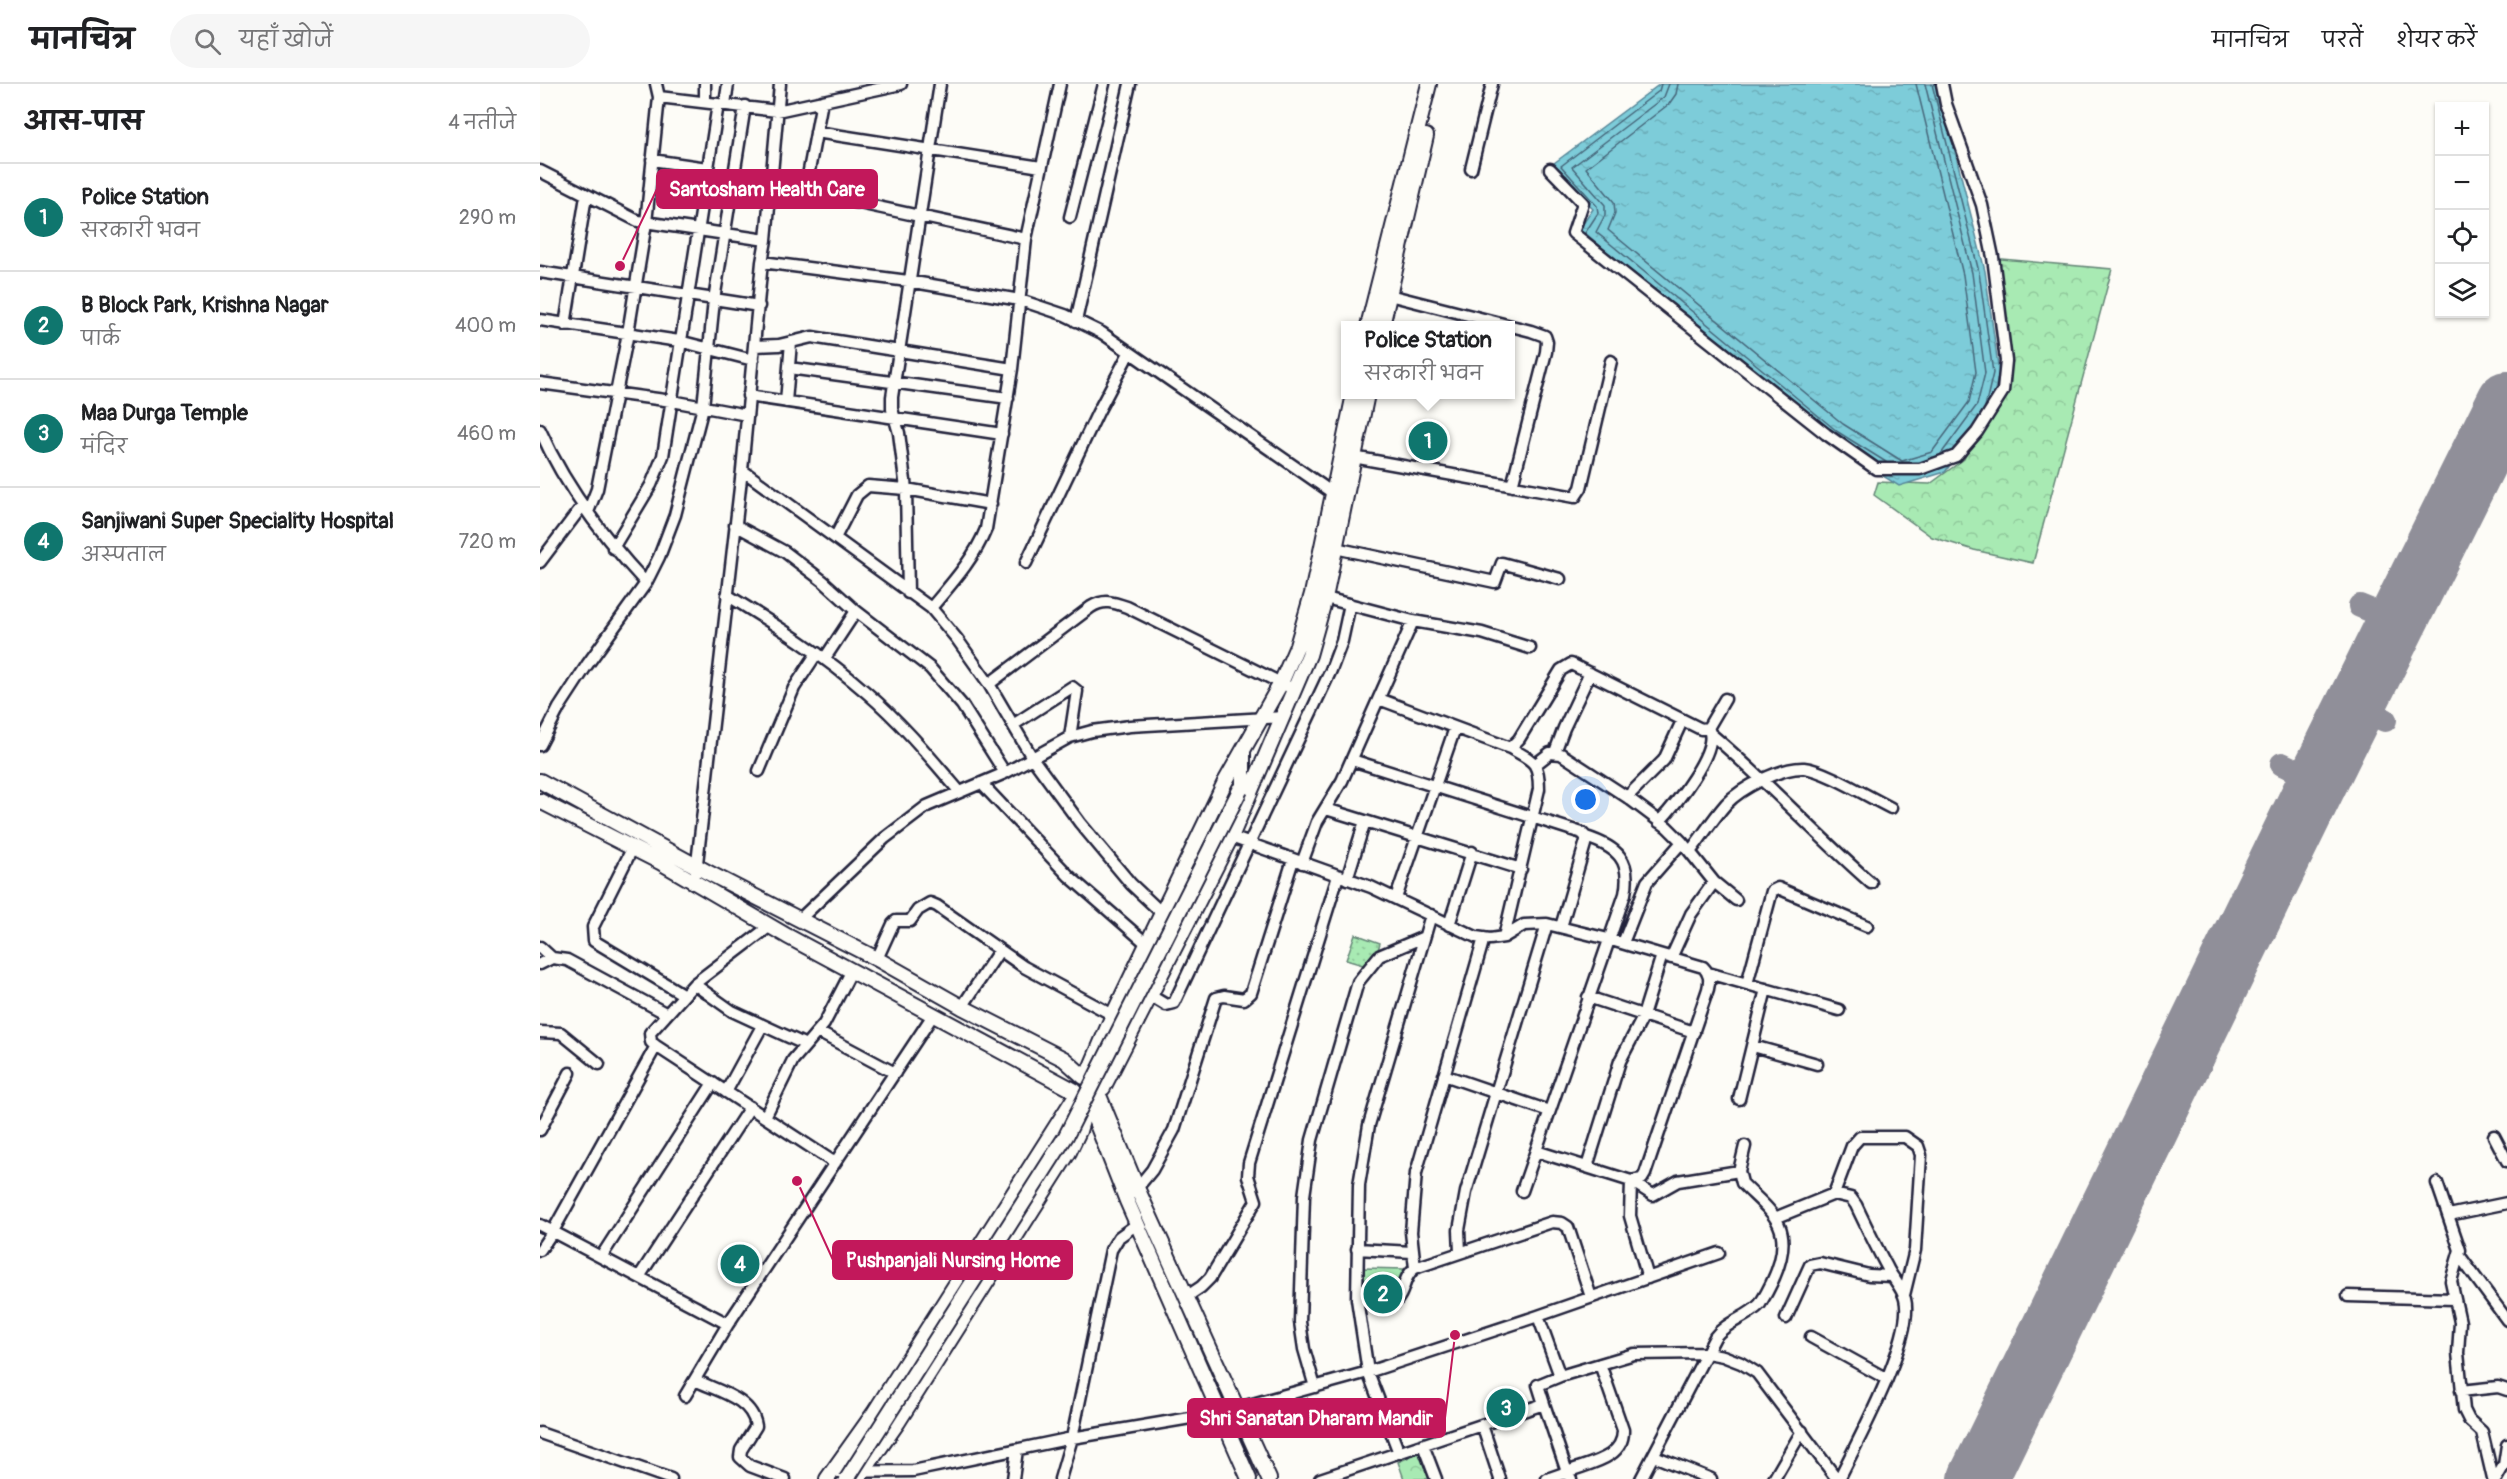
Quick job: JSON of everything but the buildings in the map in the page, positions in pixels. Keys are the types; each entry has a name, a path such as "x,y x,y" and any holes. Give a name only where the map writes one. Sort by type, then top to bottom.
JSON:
{"main road":[{"path":"1369,321 1429,84"},
{"path":"1383,321 1436,84"},
{"path":"829,1476 874,1413 921,1338 1088,1097 1151,996 1231,837 1309,655 1318,596 1356,405"},
{"path":"1269,1479 1137,1188 1078,1081 1086,1077 1113,1014 1225,782 1281,683 1318,596 1335,548 1339,497 1353,457 1356,405"},
{"path":"1241,788 1243,750"},
{"path":"847,1479 1066,1136 1241,788 1266,757"},
{"path":"540,781 799,920 877,959 962,1007 1064,1059 1086,1077 1098,1079 1088,1097 1079,1131 1069,1152 898,1422 860,1475"},
{"path":"540,801 694,881 770,926 1088,1097 1127,1201 1249,1479"},
{"path":"921,1338 943,1350"}],"street":[{"path":"540,562 585,508 599,480 628,333 646,223 659,97 656,84"},
{"path":"705,84 705,102"},
{"path":"613,548 651,484 663,456 707,168 721,104 728,84"},
{"path":"694,881 742,470 780,84"},
{"path":"659,97 777,111 901,84"},
{"path":"909,593 906,489 899,433 892,409 908,281 940,84"},
{"path":"932,608 980,544 991,504 1012,369 1026,239 1060,84"},
{"path":"1070,217 1104,84"},
{"path":"1076,321 1130,84"},
{"path":"1471,169 1492,84"},
{"path":"1550,169 1583,203 1574,233 1826,434 1876,469 1920,469 1956,456 1977,432 2003,391 2006,361 1993,257 1982,205 1946,104 1942,84"},
{"path":"806,192 822,101"},
{"path":"540,745 559,708 646,583 659,557 685,484 703,407 714,300 745,106"},
{"path":"816,132 1041,167"},
{"path":"652,160 707,168"},
{"path":"540,171 638,221 766,240"},
{"path":"771,184 1026,239"},
{"path":"565,325 586,196"},
{"path":"762,262 908,281 1020,300 1076,321 1102,333 1339,497"},
{"path":"540,272 759,306"},
{"path":"1389,295 1492,321"},
{"path":"540,320 679,341 753,360"},
{"path":"1512,486 1547,342 1545,336 1515,327"},
{"path":"755,346 812,337 1012,369"},
{"path":"786,402 791,342"},
{"path":"1026,563 1071,467 1129,353"},
{"path":"1353,457 1570,498 1579,494 1611,361"},
{"path":"789,368 1008,398"},
{"path":"540,383 672,401 747,416"},
{"path":"748,396 1002,434"},
{"path":"540,430 547,447 585,508 613,548 646,583"},
{"path":"742,470 836,536 932,608 989,684 1033,759 1108,858 1183,934"},
{"path":"836,536 862,489 874,485 991,504"},
{"path":"735,525 785,552 856,612 930,668 962,705 1005,773"},
{"path":"1335,548 1495,582 1502,563 1560,579"},
{"path":"727,595 821,656 868,693 919,745 959,791"},
{"path":"1318,596 1413,621 1482,633 1530,648"},
{"path":"989,684 1098,603 1107,601 1127,607 1295,690"},
{"path":"1151,996 1166,1005 1174,1003 1330,670 1342,641 1350,604"},
{"path":"759,771 794,688 856,612"},
{"path":"1127,1201 1152,1170 1169,1140 1216,998 1224,996 1244,999 1251,993 1297,861 1317,822 1335,796 1413,621"},
{"path":"1510,748 1519,739 1566,665 1576,666 1682,721 1709,731 1762,780 1823,842 1871,884"},
{"path":"1555,752 1590,673"},
{"path":"1013,725 1072,687 1077,691 1070,737"},
{"path":"1379,699 1510,748 1536,764 1539,771 1539,789 1504,936"},
{"path":"1659,822 1676,803 1692,779 1707,751 1709,731 1725,699"},
{"path":"799,920 900,826 927,806 1005,773 1070,737 1092,731 1130,726 1284,717"},
{"path":"1627,797 1664,760 1682,721"},
{"path":"1396,898 1455,728"},
{"path":"1536,764 1550,753 1561,754 1627,797 1682,842 1714,882 1736,900"},
{"path":"1352,760 1582,832 1586,837 1610,847 1621,856 1626,867 1628,880 1625,894 1522,1191"},
{"path":"1690,852 1727,803 1762,780 1780,772 1804,768 1818,772 1891,808"},
{"path":"981,783 1069,876 1147,944"},
{"path":"1326,809 1472,852 1521,869"},
{"path":"1186,1297 1202,1287 1210,1278 1256,1201 1248,1176 1249,1163 1343,877 1365,821"},
{"path":"1231,837 1396,898 1465,933 1484,938 1504,936 1524,925 1547,924 1623,943 1703,967 1708,973 1839,1010"},
{"path":"1561,927 1586,837"},
{"path":"1623,943 1647,882 1682,842"},
{"path":"632,849 593,927 594,941 684,995"},
{"path":"1449,925 1472,852"},
{"path":"1587,1167 1620,1061 1643,1015 1666,956 1691,914 1714,882"},
{"path":"1747,984 1774,889 1778,888 1867,926"},
{"path":"877,959 893,924 896,921 907,922 924,904 930,903 1024,967 1113,1014"},
{"path":"1399,1453 1368,1372 1357,1299 1359,1185 1369,1125 1431,915"},
{"path":"1460,1252 1459,1230 1466,1192 1547,924"},
{"path":"770,926 694,984 650,1033 651,1042 835,1163"},
{"path":"1315,1387 1304,1349 1300,1322 1304,1196 1314,1131 1358,982 1379,956 1424,937"},
{"path":"1415,1268 1411,1232 1416,1173 1484,938"},
{"path":"540,947 552,958"},
{"path":"962,1007 999,951"},
{"path":"540,964 552,958 567,960 667,1014"},
{"path":"765,1117 793,1060 818,1032 830,1014 852,970"},
{"path":"1536,1151 1631,1180 1637,1181 1645,1174 1708,989 1708,973"},
{"path":"694,984 732,1011 806,1045"},
{"path":"1739,1099 1767,989"},
{"path":"1588,997 1694,1032"},
{"path":"686,1396 728,1324 933,1015"},
{"path":"726,1092 762,1026"},
{"path":"540,1032 561,1033 599,1064"},
{"path":"818,1032 894,1073"},
{"path":"540,1250 553,1232 656,1046"},
{"path":"1753,1046 1817,1064"},
{"path":"540,1130 570,1073"},
{"path":"1444,1076 1549,1111"},
{"path":"601,1257 713,1083"},
{"path":"639,1277 750,1107"},
{"path":"2494,1136 2507,1161"},
{"path":"1569,1476 1538,1385 1560,1376 1634,1354 1707,1353 1741,1363 1757,1373 1838,1479 1887,1379 1906,1313 1904,1295 1915,1250 1921,1155 1918,1146 1905,1137 1860,1137 1852,1146 1834,1194"},
{"path":"1641,1479 1720,1331 1728,1324 1755,1310 1765,1296 1780,1258 1783,1245 1779,1225 1742,1184 1739,1171 1745,1146"},
{"path":"1631,1180 1653,1196 1678,1181 1739,1171"},
{"path":"1631,1180 1630,1216 1648,1278"},
{"path":"2438,1183 2459,1244 2459,1255 2451,1281 2460,1322 2458,1353 2461,1391 2466,1416 2482,1432 2495,1479"},
{"path":"1775,1218 1834,1194 1851,1198 1891,1276 1904,1295"},
{"path":"2449,1215 2507,1203"},
{"path":"1357,1299 1394,1303 1400,1298 1408,1273 1415,1268 1552,1222 1562,1223 1568,1227 1591,1297"},
{"path":"1060,1479 1072,1438 1111,1250 1119,1237 1137,1224"},
{"path":"540,1225 728,1324"},
{"path":"1357,1249 1412,1252"},
{"path":"829,1476 912,1475 1072,1438 1237,1409 1368,1372 1719,1253"},
{"path":"2459,1255 2507,1320"},
{"path":"1786,1318 1810,1265 1820,1263 1869,1275 1891,1276"},
{"path":"2348,1296 2454,1299"},
{"path":"1538,1316 1560,1376"},
{"path":"1811,1336 1887,1379"},
{"path":"1547,1479 1569,1476 1615,1453 1623,1440 1623,1430 1599,1364"},
{"path":"695,1380 738,1400 752,1412 756,1426 741,1450 740,1457 750,1466 784,1479"},
{"path":"2461,1391 2498,1387 2507,1390"},
{"path":"1320,1479 1544,1404"},
{"path":"1482,1425 1500,1479"},
{"path":"1774,1479 1802,1431"},
{"path":"540,1433 671,1479"},
{"path":"1423,1445 1436,1479"},
{"path":"2495,1479 2504,1465 2507,1445"},
{"path":"1013,1479 1017,1450"},
{"path":"1654,1456 1697,1476 1711,1479"}],"green space":[{"path":"1990,258 2112,269 2033,563 1974,550 1932,537 1874,495 1878,482 1930,484 1964,459 2003,380"},
{"path":"1355,934 1380,943 1373,968 1346,960"},
{"path":"1363,1268 1404,1269 1398,1304 1367,1304"},
{"path":"1420,1452 1430,1479 1404,1479 1398,1462"}],"water":[{"path":"1660,84 1938,84 1985,271 1999,373 1990,411 1945,472 1899,486 1830,443 1576,234 1593,209 1550,166"}],"taxiway":[{"path":"2360,606 2399,622"},
{"path":"2356,707 2385,720"},
{"path":"2282,764 2318,781"}],"runway":[{"path":"1978,1479 2318,781 2507,401"}],"place":[{"name":"Santosham Health Care","path":"620,266"},
{"name":"Police Station","path":"1428,441"},
{"name":"Pushpanjali Nursing Home","path":"797,1181"},
{"name":"Sanjiwani Super Speciality Hospital","path":"740,1264"},
{"name":"B Block Park, Krishna Nagar","path":"1383,1294"},
{"name":"Shri Sanatan Dharam Mandir","path":"1455,1335"},
{"name":"Maa Durga Temple","path":"1506,1408"}]}
